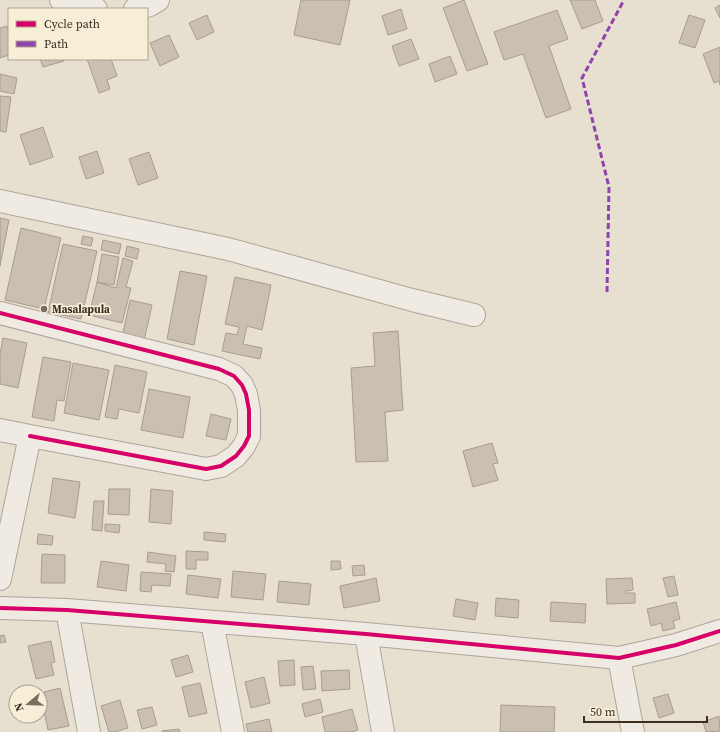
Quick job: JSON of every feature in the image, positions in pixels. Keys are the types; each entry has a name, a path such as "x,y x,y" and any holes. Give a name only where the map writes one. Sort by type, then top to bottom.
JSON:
{"street":[{"path":"61,0 92,8"},
{"path":"139,8 150,5 158,0"},
{"path":"0,201 228,249 412,300 474,315"},
{"path":"0,313 219,369 234,376 242,385 246,394 249,410 249,436 244,446 236,456 221,466 206,469 0,430"},
{"path":"0,579 30,436"},
{"path":"0,608 67,610 366,634 619,658 676,645 720,631"},
{"path":"67,610 89,732"},
{"path":"212,622 233,732"},
{"path":"366,634 383,732"},
{"path":"619,658 633,732"}],"building":[{"path":"301,0 350,0 340,45 294,35"},
{"path":"464,0 488,64 467,71 443,8"},
{"path":"570,0 595,0 603,21 582,29"},
{"path":"720,5 720,18 715,8"},
{"path":"401,9 407,29 388,35 382,16"},
{"path":"557,10 568,39 549,46 571,109 546,118 523,54 504,60 494,32"},
{"path":"207,15 214,32 197,40 189,23"},
{"path":"689,15 705,20 695,48 679,43"},
{"path":"7,26 8,28 8,55 0,58 0,28"},
{"path":"169,35 179,57 160,66 150,43"},
{"path":"411,39 419,59 399,66 392,46"},
{"path":"720,47 720,85 719,81 714,83 703,54"},
{"path":"450,56 457,74 435,82 429,64"},
{"path":"40,60 64,61 43,67"},
{"path":"87,60 111,60 117,76 107,80 110,89 99,93"},
{"path":"0,74 17,78 14,94 0,91"},
{"path":"0,96 11,97 6,132 0,131"},
{"path":"43,127 53,157 30,165 20,135"},
{"path":"97,151 104,173 86,179 79,157"},
{"path":"149,152 158,178 138,185 129,159"},
{"path":"0,218 9,220 0,266"},
{"path":"21,228 61,238 44,309 5,300"},
{"path":"83,236 93,238 91,246 81,244"},
{"path":"103,240 121,244 119,254 101,250"},
{"path":"63,244 97,251 81,319 48,312"},
{"path":"127,246 139,249 137,259 125,256"},
{"path":"102,254 119,257 114,285 97,282"},
{"path":"123,258 133,261 126,287 131,288 122,323 89,315 97,282 116,288"},
{"path":"180,271 207,276 194,345 167,339"},
{"path":"235,277 271,285 262,330 247,326 243,344 262,348 260,359 222,351 226,333 237,335 239,327 225,324"},
{"path":"130,300 152,305 144,341 122,337"},
{"path":"398,331 403,410 385,412 388,461 356,462 351,368 375,366 373,333"},
{"path":"3,338 27,343 18,388 0,384 0,354"},
{"path":"43,357 71,362 64,401 57,400 54,421 32,417"},
{"path":"73,363 109,370 99,420 64,413"},
{"path":"115,365 147,372 139,413 119,409 117,419 105,417"},
{"path":"149,389 190,397 183,438 141,430"},
{"path":"211,414 231,419 226,440 206,436"},
{"path":"492,443 498,463 493,464 498,480 473,487 463,451"},
{"path":"53,478 80,482 75,518 48,513"},
{"path":"109,489 130,489 129,515 108,514"},
{"path":"151,489 173,491 171,524 149,522"},
{"path":"94,501 104,501 102,531 92,530"},
{"path":"105,524 120,525 119,533 105,531"},
{"path":"204,532 226,534 225,542 204,540"},
{"path":"38,534 53,536 52,545 37,544"},
{"path":"186,551 208,552 208,560 196,560 196,569 186,569"},
{"path":"148,552 176,556 174,572 165,571 166,564 147,562"},
{"path":"42,554 65,555 65,583 41,583"},
{"path":"101,561 129,565 126,591 97,587"},
{"path":"331,561 340,561 341,569 331,570"},
{"path":"364,565 365,575 353,576 352,566"},
{"path":"233,571 266,574 263,600 231,597"},
{"path":"141,572 171,574 170,586 152,585 151,592 140,591"},
{"path":"188,575 221,579 218,598 186,594"},
{"path":"674,576 678,595 668,597 663,578"},
{"path":"376,578 380,601 344,608 340,586"},
{"path":"632,578 633,590 626,591 626,593 635,593 635,603 607,604 606,579"},
{"path":"279,581 311,584 309,605 277,602"},
{"path":"496,598 519,600 518,618 495,616"},
{"path":"456,599 478,603 475,620 453,616"},
{"path":"551,602 586,604 585,623 550,621"},
{"path":"676,602 680,619 673,621 675,628 663,631 661,623 651,626 647,609"},
{"path":"4,635 6,642 0,643 0,636"},
{"path":"51,641 55,662 51,663 54,675 36,679 28,646"},
{"path":"188,655 193,672 176,677 171,660"},
{"path":"294,660 295,685 280,686 278,661"},
{"path":"313,666 316,689 303,690 301,667"},
{"path":"349,670 350,689 322,691 321,671"},
{"path":"264,677 270,703 251,708 245,682"},
{"path":"200,683 207,713 189,717 182,687"},
{"path":"60,688 69,726 48,730 47,724 48,724 48,691"},
{"path":"668,694 674,713 659,718 653,698"},
{"path":"320,699 323,712 305,717 302,704"},
{"path":"120,700 128,728 115,732 109,732 101,706"},
{"path":"501,705 555,707 554,732 500,732"},
{"path":"152,707 157,725 142,729 137,710"},
{"path":"352,709 358,730 351,732 325,732 322,717"},
{"path":"719,716 720,731 706,732 703,722"},
{"path":"269,719 272,732 248,732 246,724"},
{"path":"179,729 180,732 162,732 162,731"}],"marked path":[{"path":"607,292 609,187 582,78 624,0"}],"cycle path":[{"path":"0,313 219,369 234,376 242,385 246,394 249,410 249,436 244,446 236,456 221,466 206,469 30,436"},
{"path":"0,608 67,610 366,634 619,658 676,645 720,631"}],"place":[{"name":"Masalapula","path":"44,309"}]}
